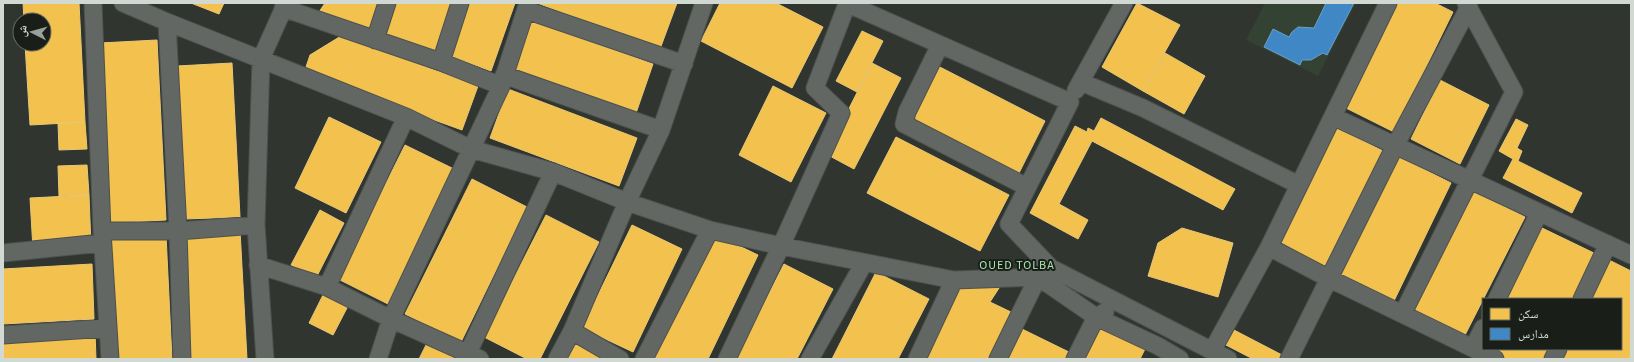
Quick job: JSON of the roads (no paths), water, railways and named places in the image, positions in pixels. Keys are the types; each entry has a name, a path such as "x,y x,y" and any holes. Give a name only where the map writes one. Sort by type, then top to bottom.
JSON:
{"street":[{"path":"93,3 102,237 110,359"},
{"path":"124,3 167,22 406,117 471,149 553,172 627,202 710,230 781,246 954,280 1044,273 1120,304 1172,329 1228,359"},
{"path":"376,40 387,3"},
{"path":"441,62 460,3"},
{"path":"557,359 572,331 627,202 661,130 704,3"},
{"path":"727,359 781,246 841,113 815,88 847,3 1070,102"},
{"path":"1124,3 1070,102 1009,224 1044,273 1096,317 1155,353 1180,359"},
{"path":"1212,351 1269,247 1334,117 1388,3"},
{"path":"1289,359 1328,278 1467,5"},
{"path":"1402,313 1514,92 1467,5"},
{"path":"270,357 258,265 256,225 261,59 284,6 441,62 661,130"},
{"path":"378,359 391,319 503,81 527,7 684,64"},
{"path":"167,22 178,231 182,359"},
{"path":"940,45 907,112 904,124 1027,187"},
{"path":"1081,82 1143,108 1300,185"},
{"path":"327,287 406,117"},
{"path":"1334,117 1631,255"},
{"path":"258,265 327,287 391,319 474,356 553,172"},
{"path":"1497,298 1539,212"},
{"path":"3,253 102,237 256,225"},
{"path":"644,359 710,230"},
{"path":"1582,298 1608,244"},
{"path":"1269,247 1328,278 1495,359"},
{"path":"810,359 864,263"},
{"path":"998,359 1044,273"},
{"path":"917,359 954,280"},
{"path":"1075,359 1096,317 1120,304"},
{"path":"3,335 107,328"},
{"path":"1155,353 1172,329"},
{"path":"1473,348 1482,330"},
{"path":"572,331 620,359"}],"district":[{"name":"OUED TOLBA","path":"1017,265"}]}
